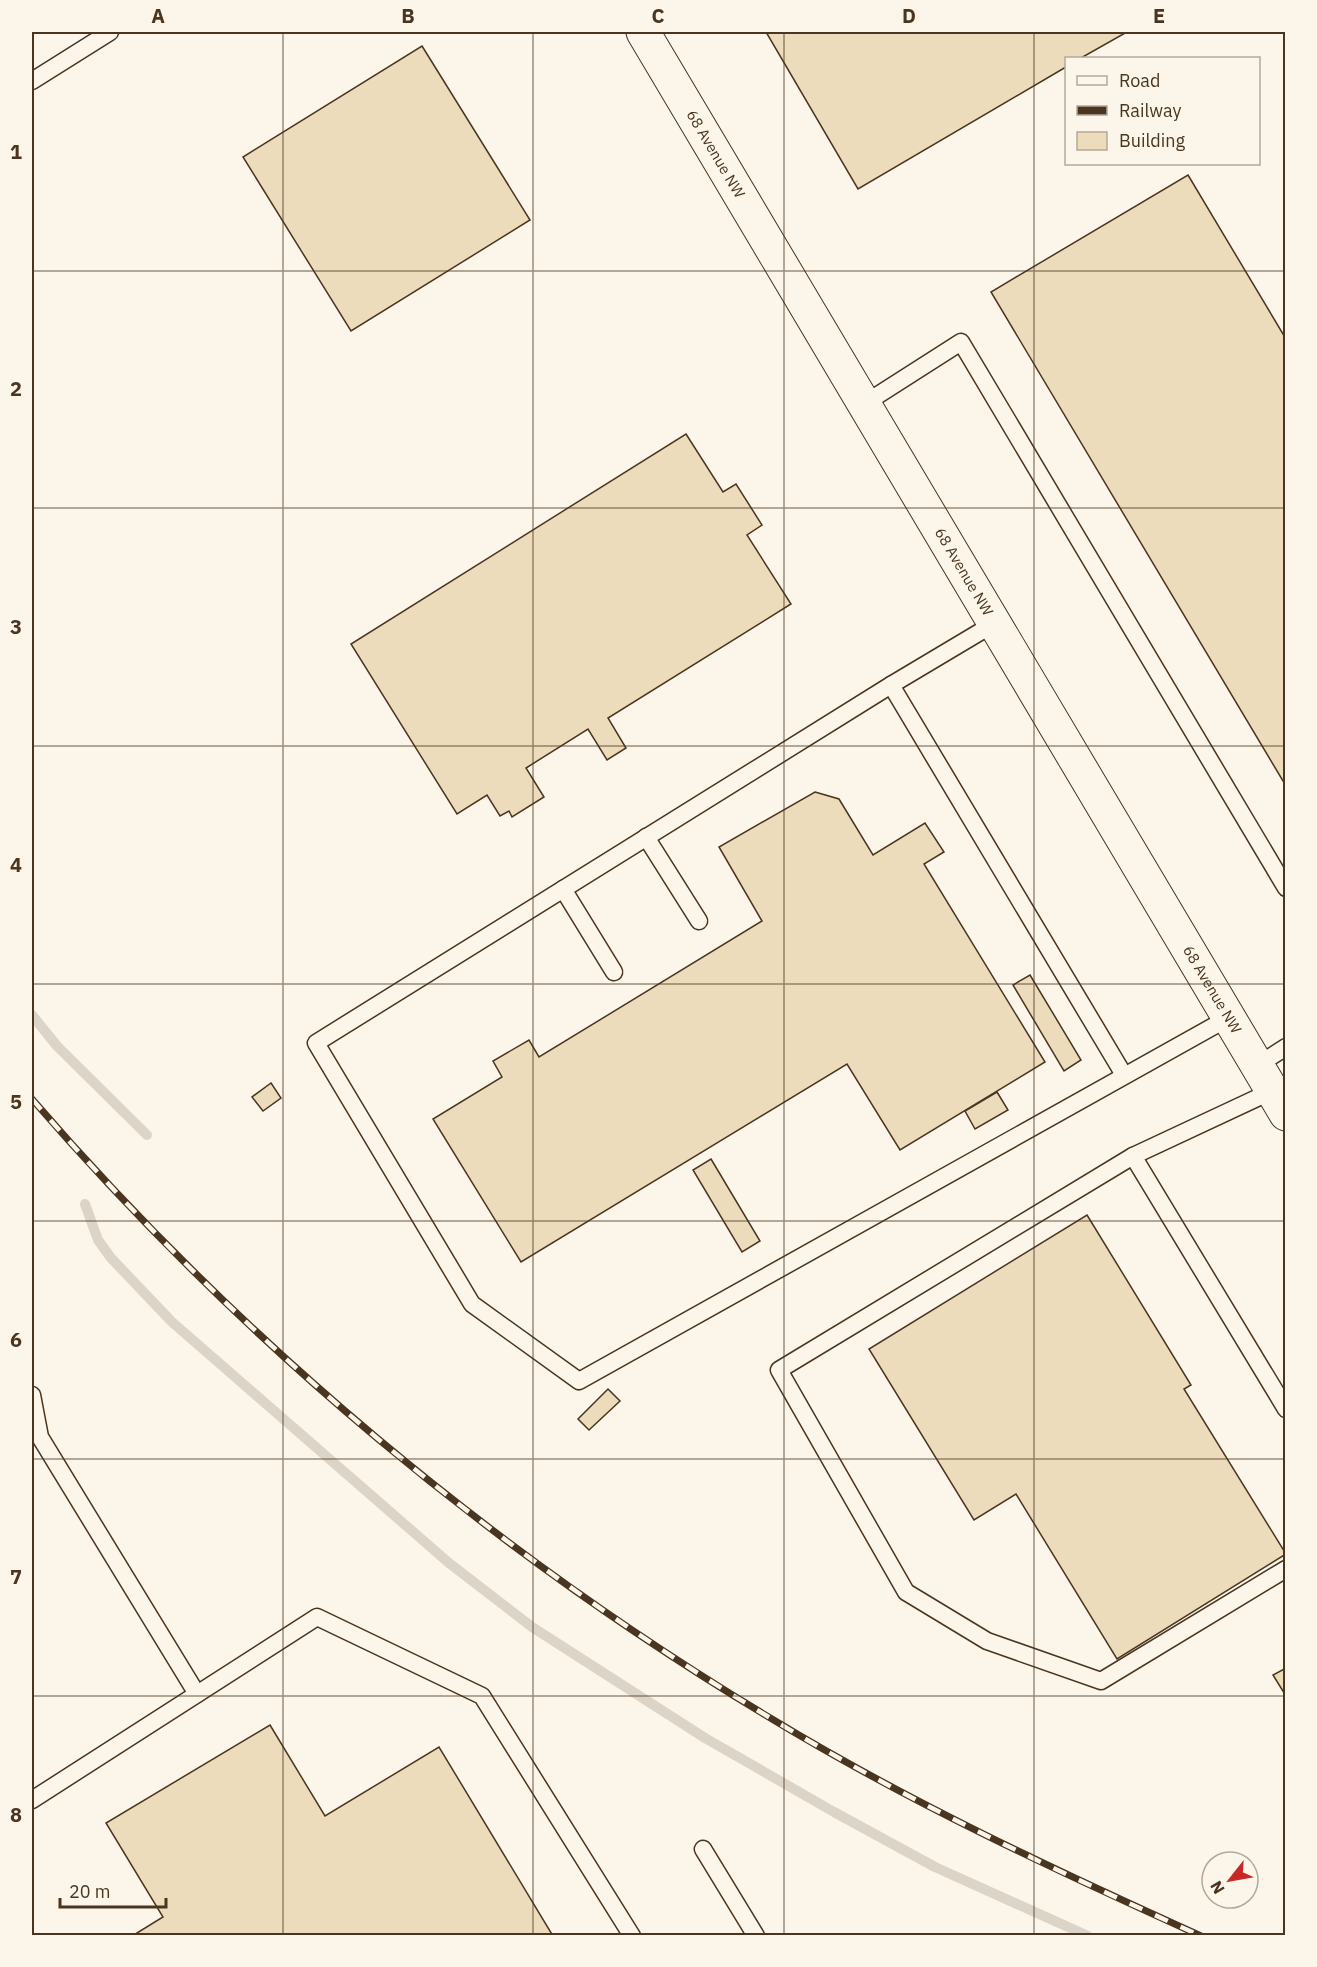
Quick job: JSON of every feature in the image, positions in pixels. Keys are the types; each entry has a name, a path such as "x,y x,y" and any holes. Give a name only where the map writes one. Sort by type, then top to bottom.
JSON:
{"street":[{"name":"68 Avenue NW","path":"643,32 1272,1090"}],"lane":[{"path":"32,81 110,32"},
{"path":"864,404 961,342 1286,888"},
{"path":"994,624 891,685 316,1043 472,1304 579,1381 1230,1017"},
{"path":"891,685 1124,1075"},
{"path":"646,837 699,921"},
{"path":"563,889 614,972"},
{"path":"1286,1047 1272,1090 1133,1156 779,1370 906,1592 987,1641 1101,1681 1286,1569"},
{"path":"1133,1156 1286,1409"},
{"path":"32,1395 40,1437 197,1694"},
{"path":"32,1800 317,1617 482,1696 633,1935"},
{"path":"703,1849 756,1935"}],"building":[{"path":"766,32 1127,32 1083,57 1065,57 1065,68 858,189"},
{"path":"422,46 530,220 351,331 243,157"},
{"path":"1188,175 1286,339 1286,786 991,292"},
{"path":"686,434 723,492 736,484 762,525 747,535 791,604 608,718 626,748 607,760 588,729 526,768 544,797 512,817 509,811 500,816 487,795 457,814 351,644"},
{"path":"815,792 839,799 873,855 925,823 944,852 924,864 1045,1062 900,1150 847,1064 521,1262 433,1119 502,1077 493,1061 529,1040 539,1057 762,921 719,847"},
{"path":"1030,975 1081,1060 1064,1071 1013,985"},
{"path":"271,1083 281,1098 263,1111 252,1097"},
{"path":"997,1092 1008,1110 975,1129 965,1111"},
{"path":"711,1159 760,1241 742,1252 693,1170"},
{"path":"1087,1215 1191,1385 1184,1389 1286,1554 1117,1659 1016,1494 974,1520 869,1349"},
{"path":"608,1389 620,1401 589,1430 578,1419"},
{"path":"1286,1668 1286,1696 1273,1675"},
{"path":"270,1725 325,1816 439,1747 553,1936 132,1936 163,1917 106,1823"}],"waterway":[{"path":"32,1015 57,1046 147,1135"},
{"path":"85,1204 98,1240 111,1258 172,1322 449,1563 532,1627 705,1738 834,1812 935,1867 1088,1936"}],"railway":[{"path":"32,1099 113,1189 286,1359 377,1438 472,1514 569,1586 669,1655 772,1719 876,1779 983,1834 1201,1936"}]}
